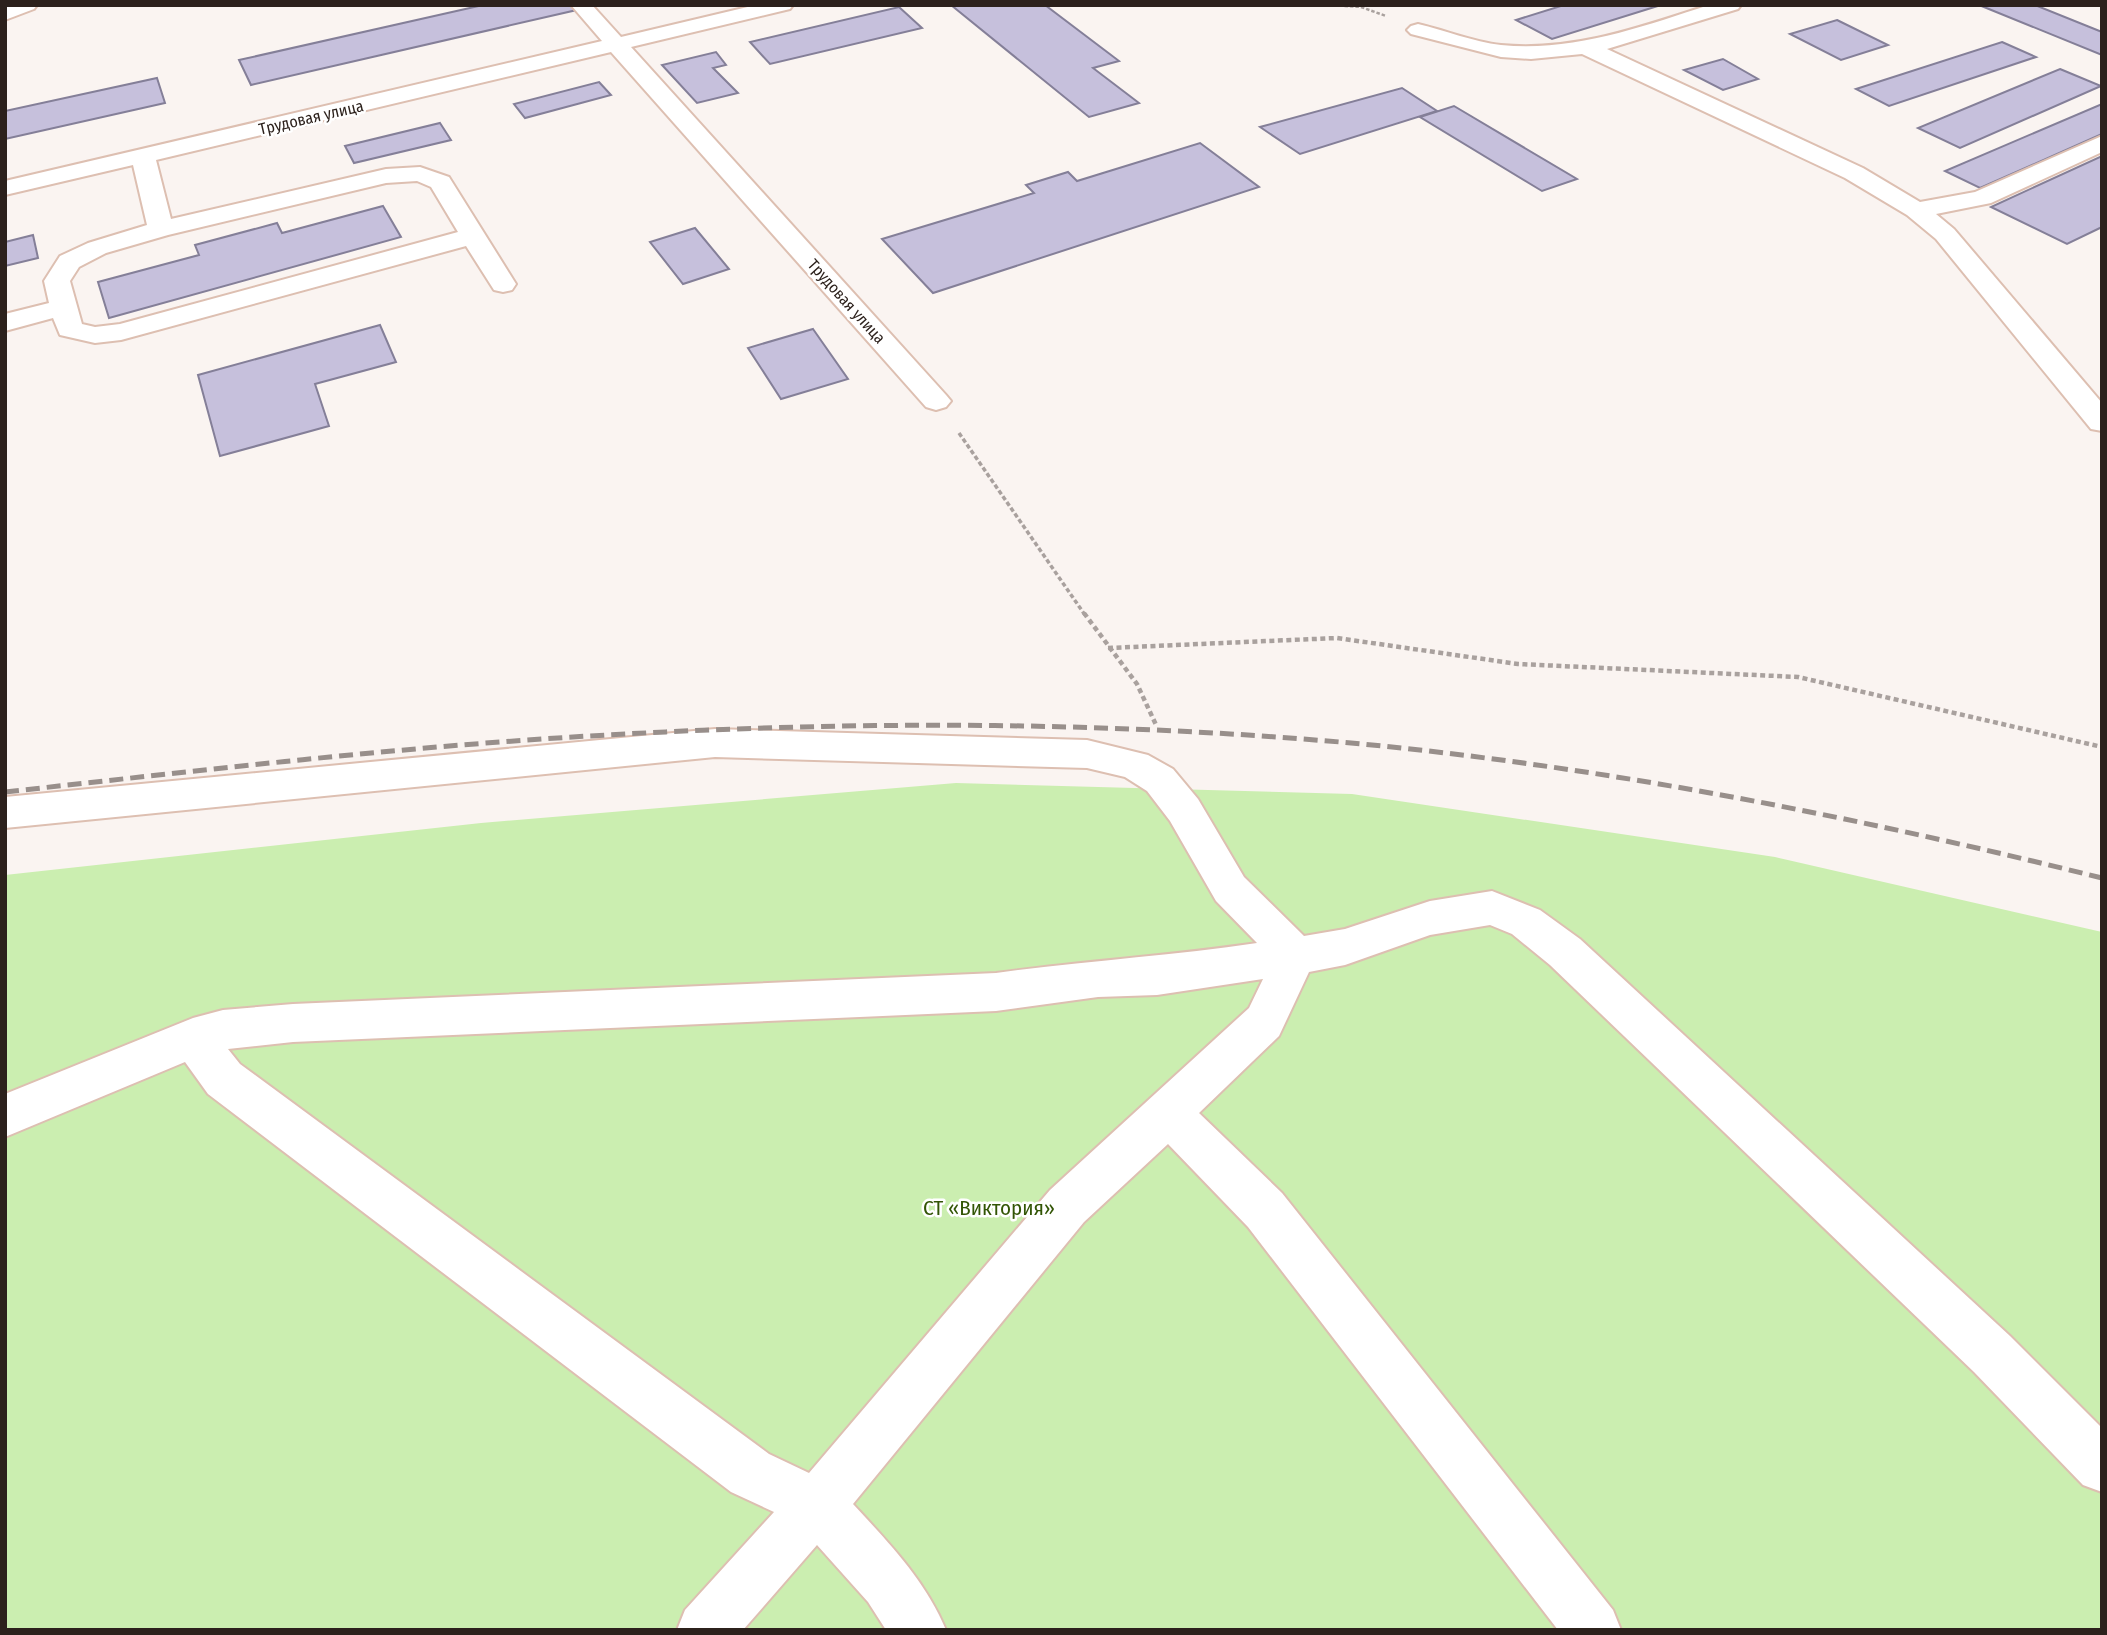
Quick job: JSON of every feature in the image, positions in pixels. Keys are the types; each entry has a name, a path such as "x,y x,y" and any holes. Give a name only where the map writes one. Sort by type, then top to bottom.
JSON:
{"street":[{"path":"5,13 27,5"},
{"path":"581,5 617,45"},
{"name":"Трудовая улица","path":"5,188 783,5"},
{"path":"1418,30 1499,51 1552,53 1589,48 1731,5"},
{"name":"Трудовая улица","path":"617,45 936,401"},
{"path":"1589,48 1853,173 1916,210 1945,234 2102,422"},
{"path":"1916,210 1982,198 2102,143"},
{"path":"143,157 160,229"},
{"path":"473,236 121,332 95,335 70,329 57,281 69,262 97,248 160,229 386,176 420,174 440,182 503,284"},
{"path":"5,323 64,307"},
{"path":"5,813 154,796 715,743 1087,754 1135,765 1160,780 1184,810 1230,889 1296,956"},
{"path":"5,1116 193,1038 223,1030 293,1023 996,992 1098,978 1157,976 1296,956 1345,947 1430,918 1492,908 1526,922 1565,952 1992,1354 2102,1466"},
{"path":"705,1630 817,1505 1067,1206 1264,1022 1296,956"},
{"path":"193,1038 224,1079 750,1473 817,1505 888,1582 918,1630"},
{"path":"1168,1113 1265,1210 1593,1630"}],"path":[{"path":"1328,5 1361,7 1418,30"},
{"path":"936,401 1108,648 1122,662 1152,711 1159,731 1160,780"},
{"path":"1108,648 1337,639 1518,664 1798,677 2102,747"}],"green space":[{"name":"СТ «Виктория»","path":"956,783 1352,794 1775,857 2102,932 2102,1630 5,1630 5,875 481,823"}],"building":[{"path":"483,5 578,5 581,9 251,85 239,60"},
{"path":"951,5 1045,5 1119,61 1093,68 1139,103 1089,117"},
{"path":"1564,5 1661,5 1552,39 1516,20"},
{"path":"1979,5 2035,5 2102,32 2102,55"},
{"path":"899,7 922,28 770,64 750,42"},
{"path":"1837,20 1888,45 1841,60 1790,34"},
{"path":"2002,42 2036,57 1889,106 1856,89"},
{"path":"716,52 726,65 713,68 738,93 697,103 662,65"},
{"path":"1723,59 1758,79 1723,90 1684,70"},
{"path":"2060,69 2101,86 1960,148 1918,128"},
{"path":"157,78 165,103 5,139 5,111"},
{"path":"599,82 611,95 525,118 514,104"},
{"path":"1402,88 1437,111 1300,154 1260,127"},
{"path":"2102,104 2102,134 1980,188 1945,171"},
{"path":"1454,106 1577,179 1542,191 1420,117"},
{"path":"440,123 451,140 354,163 345,146"},
{"path":"1200,143 1259,187 933,293 882,239 1034,193 1026,185 1068,172 1077,181"},
{"path":"2102,156 2102,227 2067,244 1991,207"},
{"path":"383,206 401,237 109,318 98,282 199,255 195,245 277,223 282,233"},
{"path":"695,228 729,269 683,284 650,242"},
{"path":"33,235 38,258 5,266 5,242"},
{"path":"380,325 396,362 315,384 329,426 220,456 198,375"},
{"path":"813,329 848,379 781,399 748,348"}],"railway":[{"path":"5,792 381,752 699,730 974,725 1157,730 1340,742 1532,764 1628,779 1819,814 2102,878"}]}
